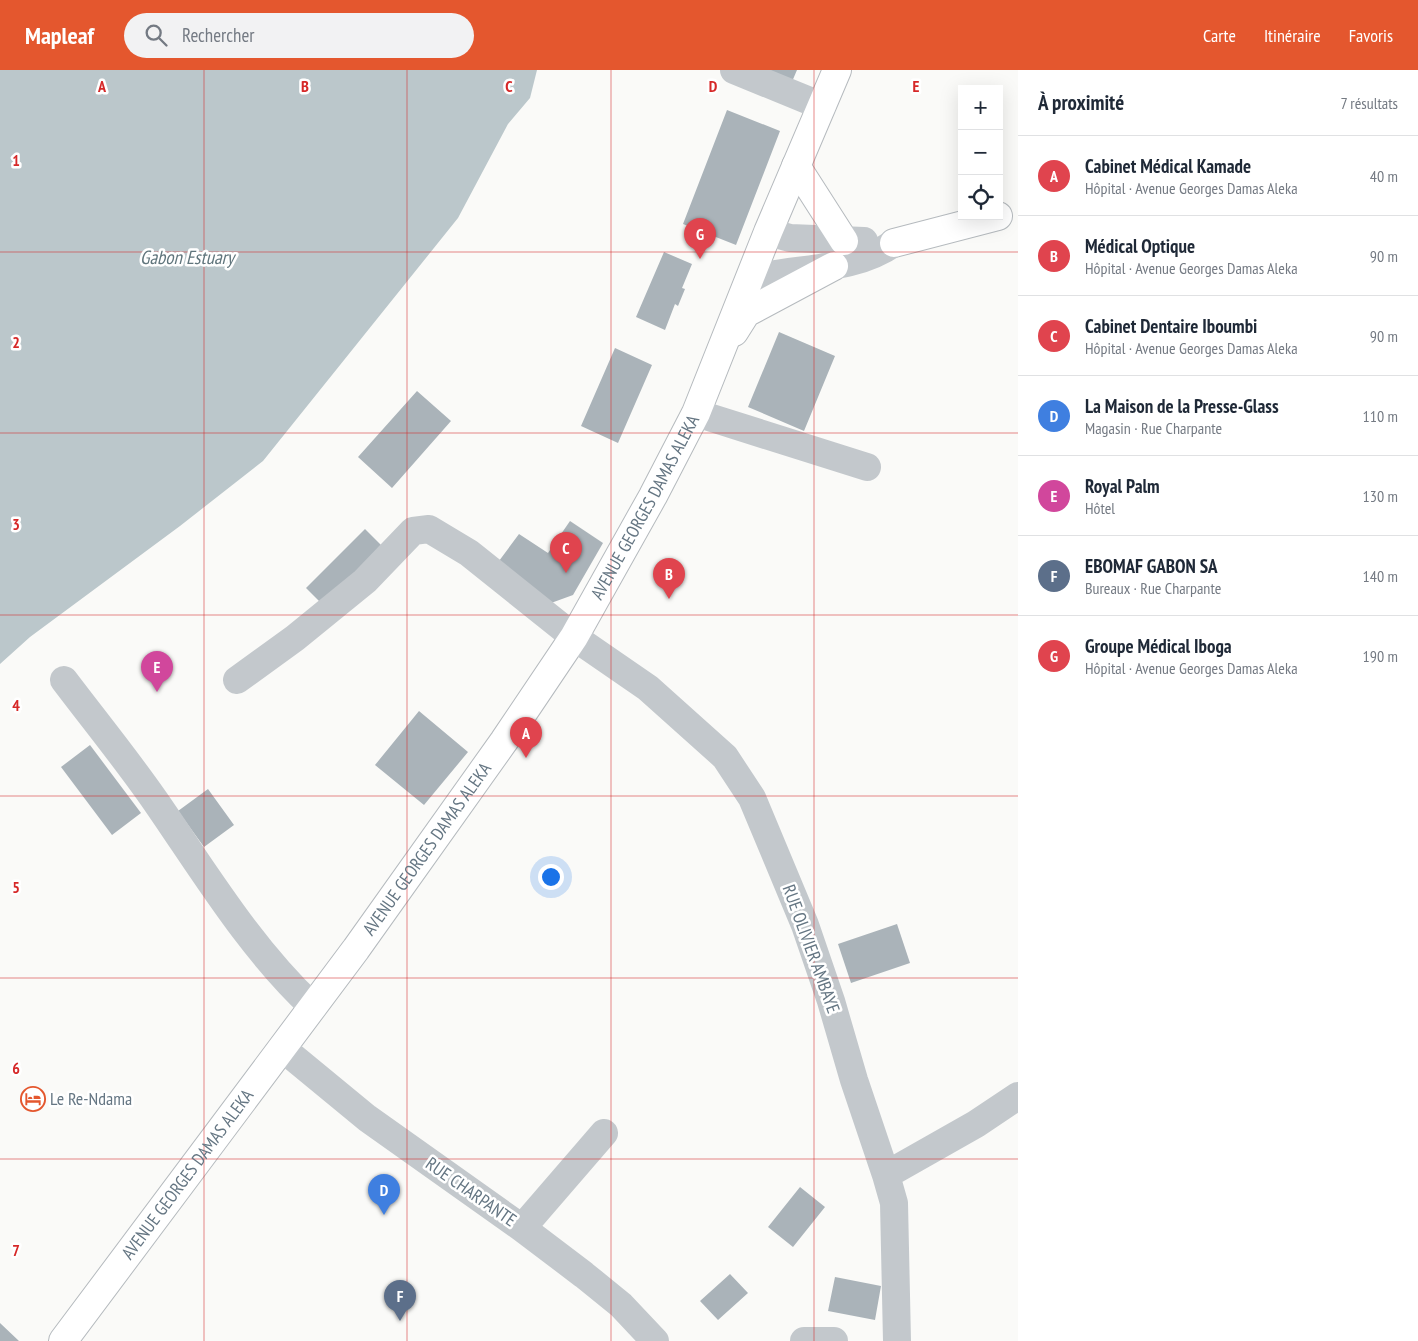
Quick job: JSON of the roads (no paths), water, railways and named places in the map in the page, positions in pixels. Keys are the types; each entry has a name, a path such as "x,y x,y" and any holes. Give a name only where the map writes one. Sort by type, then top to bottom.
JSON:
{"main road":[{"name":"AVENUE GEORGES DAMAS ALEKA","path":"63,1341 313,1007 504,741 574,637 649,504 696,413 724,348 768,232 837,70"},
{"path":"724,348 746,313 839,253 796,166"},
{"path":"1003,215 1018,211"},
{"path":"894,243 983,220"}],"street":[{"path":"734,70 822,106"},
{"path":"768,232 839,253"},
{"path":"750,279 839,253 882,251 894,243"},
{"path":"696,413 867,466"},
{"name":"RUE OLIVIER AMBAYE","path":"237,680 296,638 365,581 413,531 429,529 469,553 574,637 648,688 726,758 752,798 805,925 886,1175 894,1203 897,1341"},
{"path":"64,680 151,794 233,914 270,963 313,1007"},
{"name":"RUE CHARPANTE","path":"282,1048 367,1118 522,1228 621,1305 655,1341"},
{"path":"886,1175 976,1124 1018,1096"},
{"path":"522,1228 604,1133"},
{"path":"804,1341 834,1341"}],"water":[{"name":"Gabon Estuary","path":"0,70 537,70 530,98 508,124 458,218 263,461 180,526 30,637 0,664"}],"place":[{"name":"Groupe Médical Iboga","path":"700,259"},
{"name":"Cabinet Dentaire Iboumbi","path":"566,573"},
{"name":"Médical Optique","path":"669,599"},
{"name":"Royal Palm","path":"157,692"},
{"name":"Cabinet Médical Kamade","path":"526,758"},
{"name":"Le Re-Ndama","path":"33,1099"},
{"name":"La Maison de la Presse-Glass","path":"384,1215"},
{"name":"EBOMAF GABON SA","path":"400,1321"}]}
